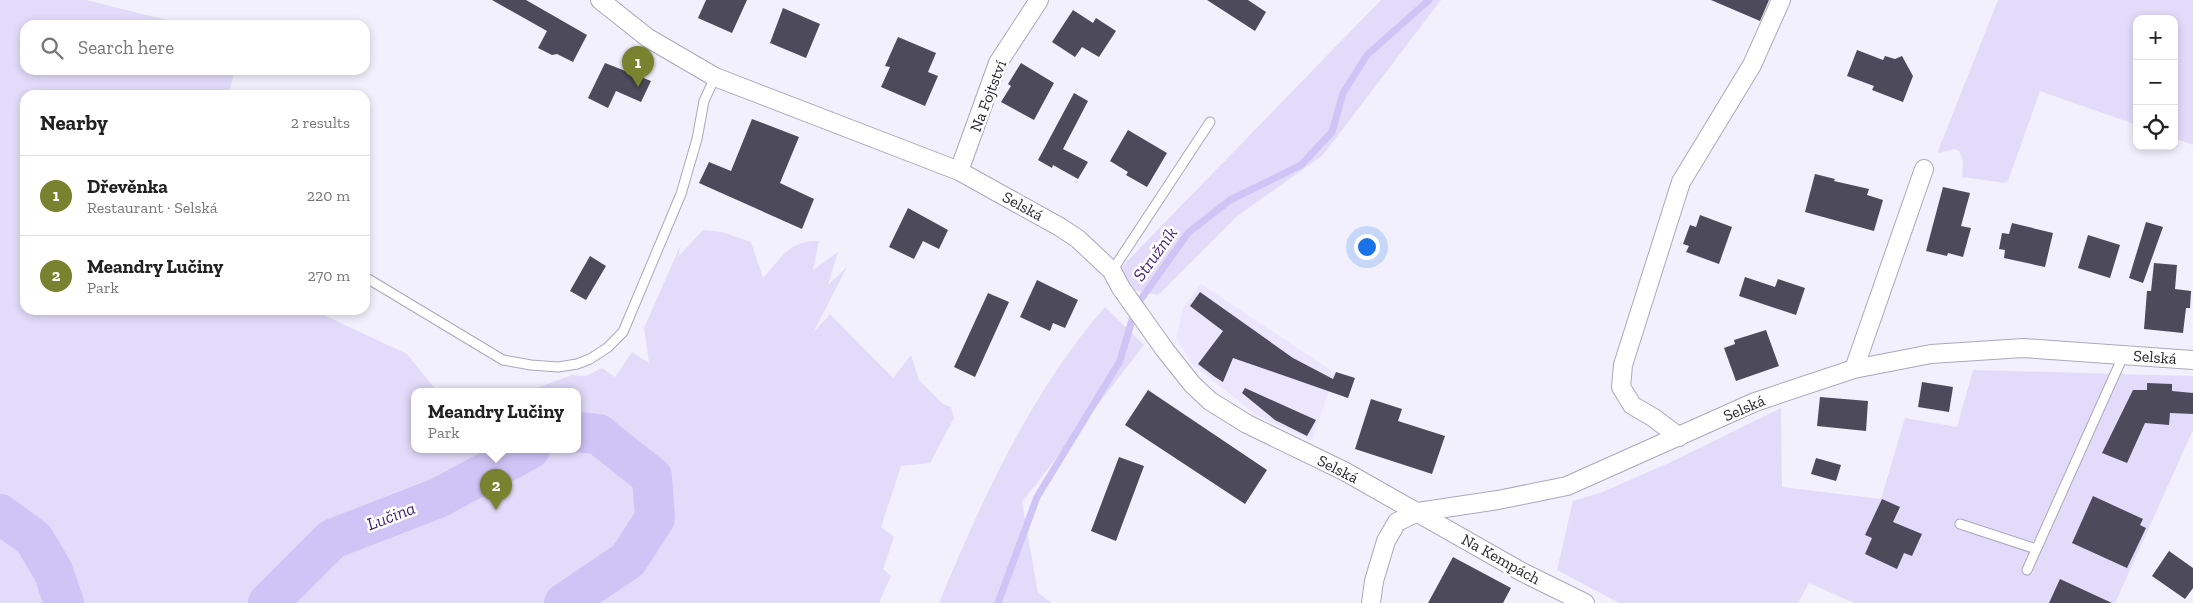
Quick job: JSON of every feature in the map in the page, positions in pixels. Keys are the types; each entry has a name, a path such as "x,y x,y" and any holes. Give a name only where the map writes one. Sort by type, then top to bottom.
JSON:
{"street":[{"name":"Selská","path":"600,0 648,38 715,77 959,171 1066,231 1078,239 1112,271 1121,288 1149,328 1192,384 1229,414 1344,471 1418,512 1498,500 1567,486 1755,402 1854,369 1931,354 2023,348 2193,360"},
{"name":"Na Fojtství","path":"959,171 998,63 1039,0"},
{"path":"1679,436 1632,405 1621,387 1623,365 1681,182 1752,65 1782,0"},
{"path":"1854,369 1924,169"},
{"path":"1371,603 1374,581 1386,541 1397,522 1418,512"},
{"name":"Na Kempách","path":"1418,512 1522,572 1586,603"}],"lane":[{"path":"370,280 503,360 558,367 590,359 607,348 623,332 681,194 697,139 704,101 715,77"},
{"path":"1112,271 1210,122"},
{"path":"2027,570 2124,354"},
{"path":"1960,524 2036,549"}],"shaded area":[{"path":"0,0 86,0 167,20 20,20 20,75 234,75 229,90 20,90 20,315 324,315 407,354 435,388 411,388 411,453 581,453 581,388 536,388 572,375 586,376 602,368 615,377 632,352 649,363 644,328 681,244 678,257 703,230 722,232 751,242 763,278 792,247 819,241 813,270 838,252 828,285 847,267 813,333 830,314 893,378 911,355 919,380 943,404 951,407 954,418 930,463 901,466 881,527 894,537 883,569 891,576 879,603 0,603"},
{"path":"1381,0 1441,0 1323,155 1236,217 1158,295 1105,284"},
{"path":"1998,0 2193,0 2193,145 2178,139 2178,15 2133,15 2133,124 2040,91 2008,181 2005,183 1962,177 1963,161 1959,151 1954,149 1939,153 1938,151"},
{"path":"1201,284 1335,373 1312,441 1258,416 1194,366 1176,338 1183,308"},
{"path":"1105,307 1144,345 1022,502 1038,593 1052,603 939,603 972,525 1031,410 1079,339"},
{"path":"1973,370 2193,376 2193,430 2115,603 1854,603 1809,583 1798,603 1619,603 1557,570 1573,501 1600,493 1671,462 1781,408 1782,487 1881,499 1905,418 1957,427"}],"building":[{"path":"492,0 526,0 587,35 573,62 538,48 547,31"},
{"path":"706,0 747,0 732,33 698,18"},
{"path":"1207,0 1248,0 1266,12 1255,31"},
{"path":"1711,0 1769,0 1760,21"},
{"path":"783,8 820,24 806,58 770,43"},
{"path":"1073,10 1093,23 1096,18 1116,31 1099,57 1082,47 1075,57 1052,42"},
{"path":"898,37 936,53 928,72 938,76 925,106 881,87 890,67 885,66"},
{"path":"1857,50 1883,60 1885,56 1895,59 1902,56 1913,76 1903,102 1872,90 1874,86 1847,76"},
{"path":"605,63 651,81 641,102 616,91 608,108 588,98"},
{"path":"1021,63 1054,83 1034,120 1001,102 1011,86 1008,84"},
{"path":"1074,93 1088,101 1063,149 1088,162 1078,179 1053,165 1052,168 1038,160"},
{"path":"752,119 799,137 780,183 814,199 802,229 699,183 709,162 731,171"},
{"path":"1128,130 1167,153 1147,187 1126,175 1128,172 1110,161"},
{"path":"1815,174 1835,179 1834,181 1869,189 1867,195 1883,200 1874,231 1805,212"},
{"path":"1943,187 1970,193 1961,226 1971,228 1963,257 1948,253 1947,256 1926,251"},
{"path":"908,208 948,230 939,249 923,241 914,259 889,247"},
{"path":"1700,215 1732,227 1719,264 1686,252 1689,246 1683,244 1690,225 1696,227"},
{"path":"2146,222 2163,227 2143,283 2129,278"},
{"path":"2012,223 2053,233 2045,267 2004,258 2005,250 1999,249 2002,233 2009,234"},
{"path":"2088,235 2120,245 2110,278 2078,268"},
{"path":"590,256 606,266 586,300 570,291"},
{"path":"2154,263 2177,265 2175,289 2191,291 2190,308 2186,308 2183,333 2144,329 2147,291 2151,291"},
{"path":"1745,277 1775,287 1778,279 1805,288 1796,315 1739,296"},
{"path":"1037,280 1078,300 1065,328 1053,323 1050,331 1020,317"},
{"path":"1200,292 1293,358 1333,379 1336,372 1355,378 1348,398 1233,358 1223,382 1215,377 1198,364 1223,331 1190,306"},
{"path":"988,293 1009,302 975,377 954,367"},
{"path":"1766,330 1779,366 1736,381 1724,348 1735,344 1734,340"},
{"path":"1922,382 1953,387 1949,412 1918,407"},
{"path":"2147,383 2172,384 2172,391 2193,393 2193,414 2170,413 2169,425 2145,423 2127,463 2102,453 2133,390 2147,390"},
{"path":"1245,388 1316,420 1307,436 1275,420 1242,393"},
{"path":"1148,390 1267,470 1245,504 1125,425"},
{"path":"1820,397 1868,401 1866,431 1817,426"},
{"path":"1371,399 1402,409 1398,421 1445,436 1432,474 1355,449"},
{"path":"1119,457 1144,466 1116,541 1091,531"},
{"path":"1816,458 1841,465 1836,481 1811,474"},
{"path":"2093,496 2143,519 2140,525 2146,528 2127,568 2072,543"},
{"path":"1882,499 1900,507 1893,522 1922,534 1912,556 1904,553 1897,569 1865,554 1872,538 1865,535"},
{"path":"2169,551 2193,568 2193,588 2185,599 2152,576"},
{"path":"1453,557 1511,588 1503,603 1428,603"},
{"path":"2060,579 2112,603 2049,603"}],"waterway":[{"name":"Stružník","path":"998,603 1037,497 1120,361 1136,306 1188,233 1230,200 1301,165 1332,132 1343,93 1367,55 1429,0"},
{"name":"Lučina","path":"564,603 628,560 655,518 652,477 598,434 581,432"},
{"name":"Lučina","path":"268,603 332,539 438,498 522,453"},
{"name":"Lučina","path":"0,514 34,539 53,571 64,603"}],"place":[{"name":"Dřevěnka","path":"638,87"},
{"name":"Meandry Lučiny","path":"496,510"}]}
